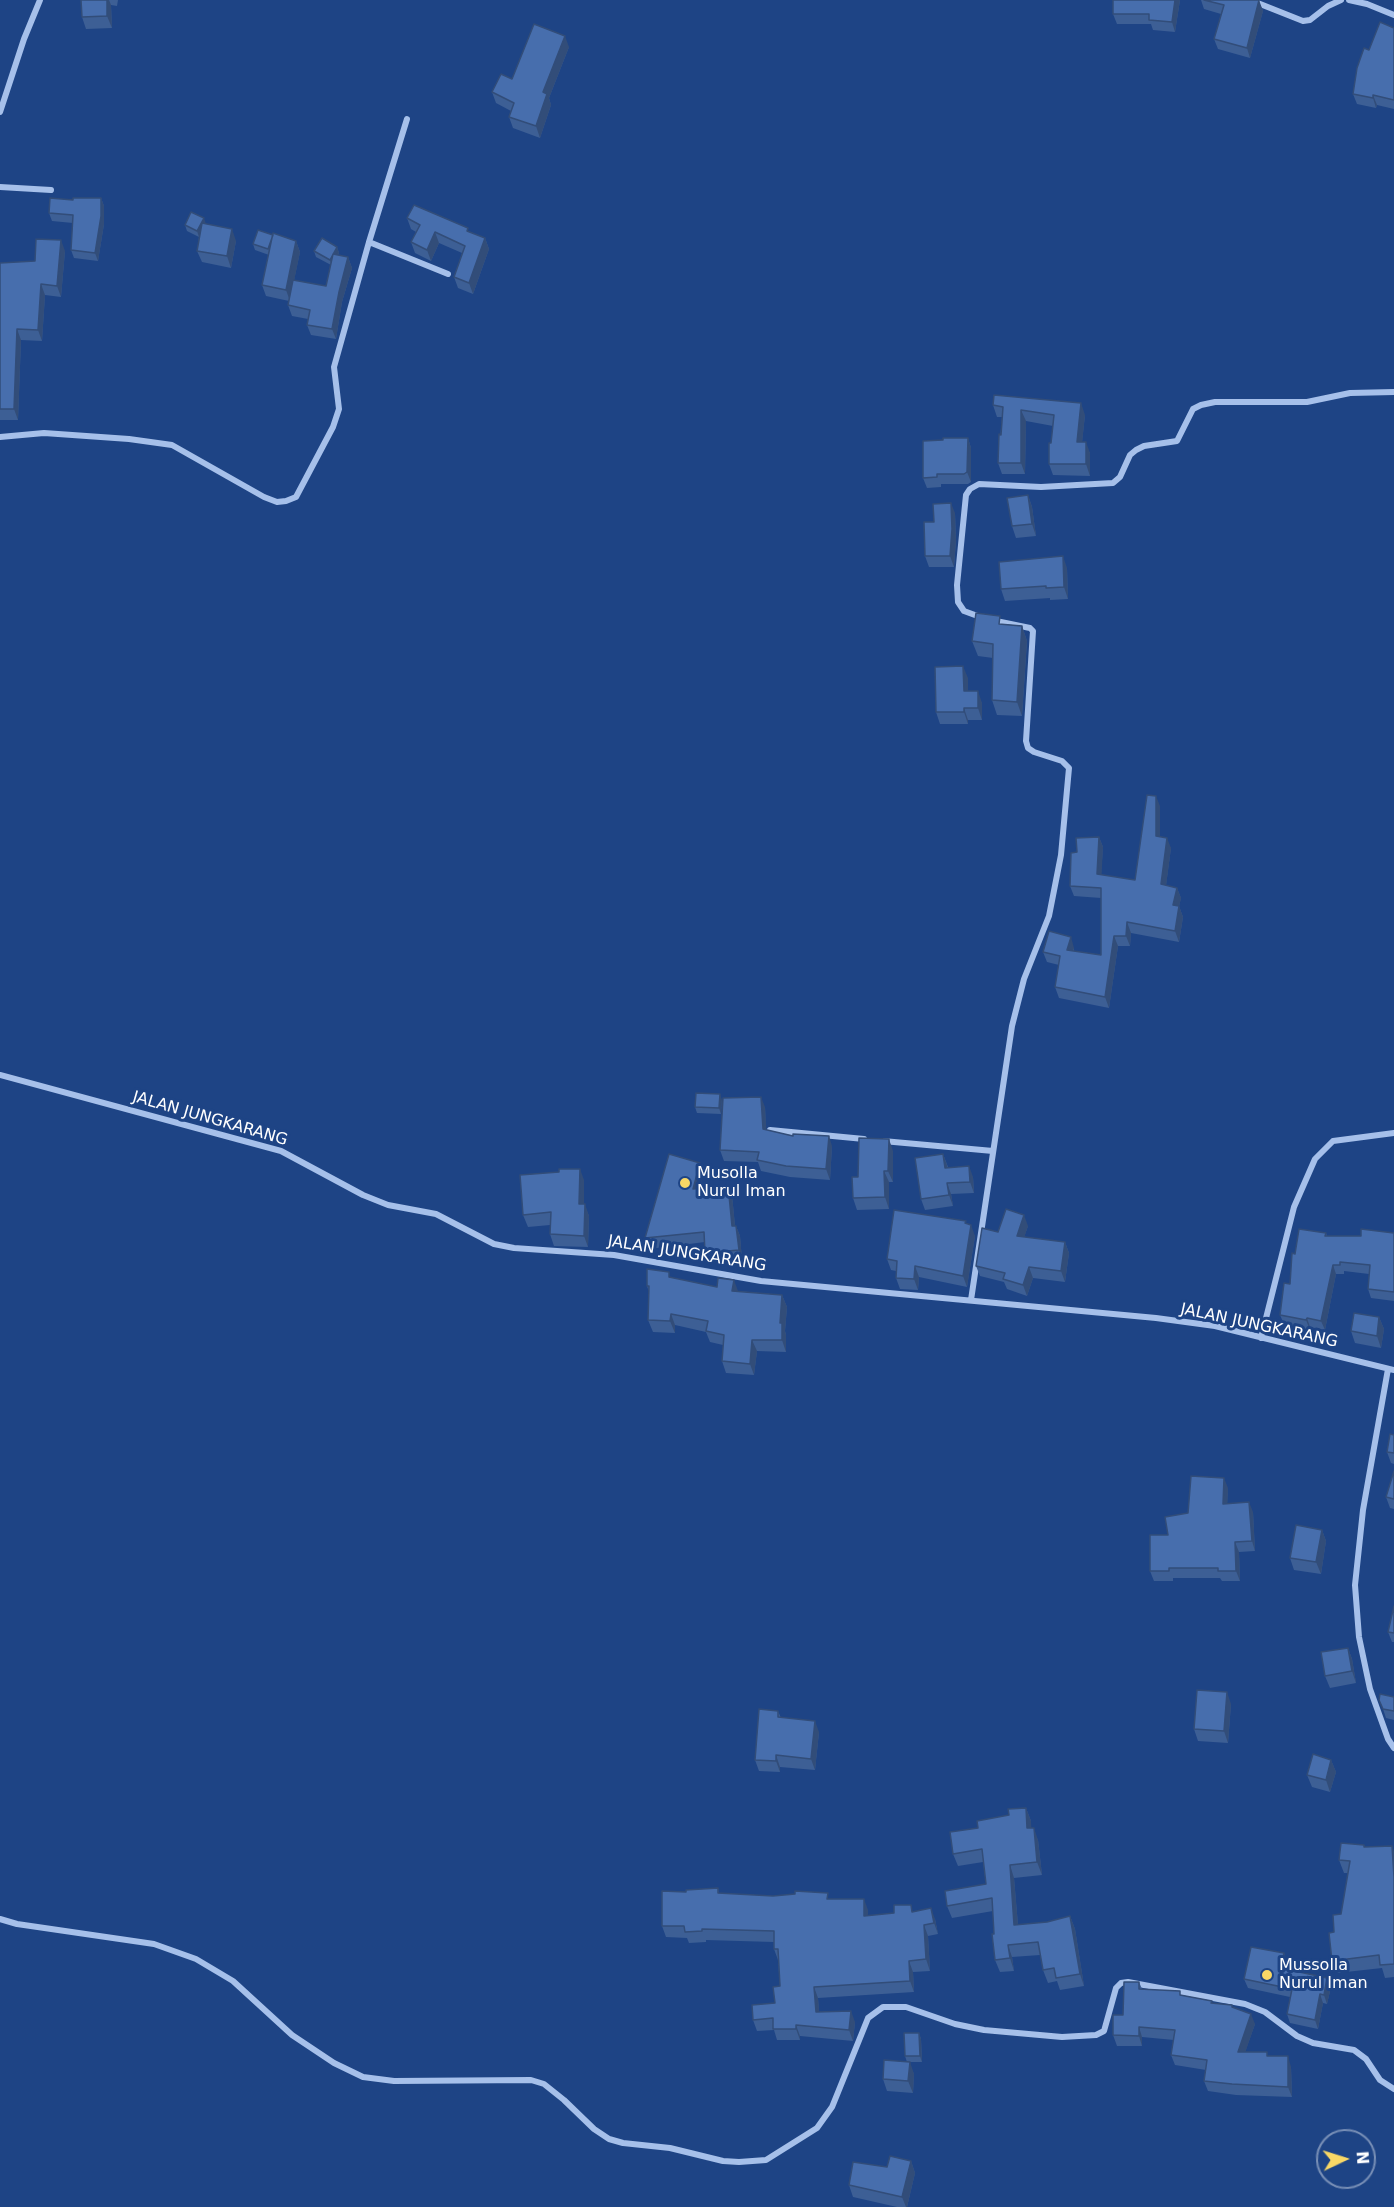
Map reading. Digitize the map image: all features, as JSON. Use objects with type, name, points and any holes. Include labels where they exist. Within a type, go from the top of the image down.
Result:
[{"type":"street","points":[[0,112],[24,39],[40,0]]},
{"type":"street","points":[[1250,0],[1303,21],[1310,20],[1328,6],[1341,0]]},
{"type":"street","points":[[1349,0],[1367,4],[1394,15]]},
{"type":"street","points":[[0,437],[44,433],[172,444],[264,497],[277,502],[296,497],[333,427],[339,409],[334,367],[369,242],[408,119]]},
{"type":"street","points":[[0,187],[51,190]]},
{"type":"street","points":[[369,242],[448,274]]},
{"type":"street","points":[[971,1300],[1012,1026],[1024,979],[1049,916],[1061,855],[1069,768],[1062,761],[1034,752],[1028,748],[1026,741],[1033,631],[1030,628],[972,615],[964,611],[958,603],[957,585],[966,495],[970,489],[979,484],[1041,487],[1113,483],[1120,477],[1130,455],[1136,450],[1144,446],[1177,441],[1193,409],[1201,405],[1215,402],[1307,402],[1350,393],[1394,392]]},
{"type":"street","name":"JALAN JUNGKARANG","points":[[0,1075],[281,1151],[363,1195],[388,1205],[436,1214],[494,1244],[514,1248],[614,1255],[761,1281],[1156,1318],[1215,1326],[1391,1370]]},
{"type":"street","points":[[770,1130],[993,1151]]},
{"type":"street","points":[[1262,1338],[1294,1207],[1315,1159],[1333,1141],[1394,1133]]},
{"type":"street","points":[[1391,1370],[1363,1510],[1356,1585],[1359,1637],[1370,1689],[1388,1739],[1394,1748]]},
{"type":"street","points":[[0,1919],[17,1924],[154,1944],[196,1959],[233,1982],[292,2035],[334,2063],[363,2077],[394,2080],[531,2080],[544,2084],[594,2129],[609,2139],[623,2143],[670,2148],[723,2161],[766,2160],[817,2128],[832,2107],[868,2018],[883,2007],[906,2007],[955,2024],[984,2030],[1062,2037],[1096,2034],[1104,2031],[1116,1988],[1128,1982],[1245,2004],[1265,2012],[1305,2040],[1354,2050],[1366,2059],[1380,2080],[1394,2089]]},
{"type":"building","points":[[81,0],[107,0],[107,16],[82,17]]},
{"type":"building","points":[[1113,0],[1175,0],[1172,22],[1149,20],[1149,14],[1113,14]]},
{"type":"building","points":[[1204,0],[1259,0],[1247,48],[1214,39],[1224,5]]},
{"type":"building","points":[[1380,22],[1394,28],[1394,100],[1373,95],[1373,98],[1353,94],[1357,68],[1364,48],[1369,50]]},
{"type":"building","points":[[534,24],[565,36],[543,92],[547,94],[536,126],[509,117],[514,103],[492,92],[501,74],[512,79]]},
{"type":"building","points":[[50,198],[73,200],[73,198],[101,198],[101,216],[95,253],[71,250],[73,215],[49,213]]},
{"type":"building","points":[[414,205],[468,228],[467,231],[485,238],[469,283],[454,277],[465,246],[435,232],[427,250],[411,242],[420,225],[407,218]]},
{"type":"building","points":[[191,212],[204,218],[197,231],[185,225]]},
{"type":"building","points":[[202,223],[232,229],[227,256],[197,251]]},
{"type":"building","points":[[258,230],[273,235],[268,249],[253,244]]},
{"type":"building","points":[[273,233],[296,241],[286,290],[262,285]]},
{"type":"building","points":[[322,238],[337,247],[330,260],[314,251]]},
{"type":"building","points":[[36,239],[61,240],[57,286],[41,284],[38,330],[17,329],[14,409],[0,409],[0,263],[35,261]]},
{"type":"building","points":[[333,254],[348,257],[332,329],[307,325],[310,310],[288,305],[293,280],[326,286]]},
{"type":"building","points":[[994,395],[1081,403],[1077,442],[1086,442],[1086,464],[1049,464],[1049,443],[1051,443],[1054,415],[1021,410],[1021,463],[998,463],[1003,407],[993,405]]},
{"type":"building","points":[[943,438],[968,438],[967,472],[937,474],[937,477],[923,478],[923,441],[943,440]]},
{"type":"building","points":[[1028,495],[1032,524],[1012,526],[1007,498]]},
{"type":"building","points":[[951,503],[950,556],[925,556],[924,522],[934,522],[933,504]]},
{"type":"building","points":[[1063,556],[1064,587],[1001,589],[999,562]]},
{"type":"building","points":[[976,613],[1000,616],[999,624],[1022,626],[1017,702],[992,700],[993,644],[972,641]]},
{"type":"building","points":[[963,666],[964,691],[978,691],[978,708],[964,708],[964,712],[936,712],[935,667]]},
{"type":"building","points":[[1147,795],[1156,796],[1156,836],[1167,838],[1161,884],[1177,888],[1173,905],[1179,906],[1175,931],[1127,922],[1126,936],[1114,936],[1105,997],[1055,987],[1060,956],[1043,952],[1049,931],[1071,937],[1067,950],[1101,955],[1101,888],[1070,886],[1071,853],[1077,852],[1076,838],[1099,837],[1097,874],[1135,880]]},
{"type":"building","points":[[696,1093],[720,1094],[719,1108],[695,1107]]},
{"type":"building","points":[[761,1097],[763,1129],[793,1136],[793,1134],[829,1136],[826,1169],[786,1166],[757,1160],[759,1152],[720,1150],[723,1098]]},
{"type":"building","points":[[859,1138],[889,1139],[888,1171],[884,1171],[885,1197],[853,1198],[852,1177],[858,1177]]},
{"type":"building","points":[[669,1154],[700,1163],[693,1189],[728,1185],[732,1226],[736,1226],[739,1250],[705,1253],[704,1232],[645,1238]]},
{"type":"building","points":[[943,1154],[945,1168],[969,1166],[970,1182],[947,1183],[949,1195],[921,1199],[915,1158]]},
{"type":"building","points":[[559,1169],[580,1169],[579,1204],[585,1204],[584,1236],[550,1234],[551,1212],[523,1215],[520,1175],[559,1172]]},
{"type":"building","points":[[1006,1209],[1024,1215],[1017,1236],[1065,1242],[1061,1271],[1029,1267],[1023,1285],[1003,1279],[1005,1273],[976,1266],[982,1228],[998,1232]]},
{"type":"building","points":[[894,1210],[966,1221],[965,1223],[971,1225],[963,1276],[915,1266],[914,1279],[896,1278],[897,1261],[887,1259]]},
{"type":"building","points":[[1299,1229],[1326,1233],[1325,1236],[1361,1236],[1361,1229],[1394,1233],[1394,1292],[1368,1289],[1370,1265],[1340,1262],[1340,1265],[1333,1265],[1321,1321],[1280,1315],[1284,1283],[1290,1284],[1292,1253],[1295,1254]]},
{"type":"building","points":[[647,1269],[669,1272],[669,1277],[717,1287],[718,1278],[734,1280],[732,1291],[782,1295],[780,1323],[782,1323],[782,1340],[752,1340],[750,1364],[722,1361],[724,1335],[706,1331],[708,1321],[671,1314],[670,1321],[648,1320]]},
{"type":"building","points":[[1354,1313],[1379,1317],[1377,1336],[1351,1331]]},
{"type":"building","points":[[1390,1434],[1394,1435],[1394,1453],[1387,1452]]},
{"type":"building","points":[[1394,1471],[1394,1499],[1386,1497]]},
{"type":"building","points":[[1191,1476],[1224,1478],[1223,1504],[1249,1502],[1252,1541],[1235,1542],[1236,1571],[1218,1571],[1218,1568],[1169,1568],[1169,1571],[1150,1571],[1150,1535],[1168,1535],[1165,1517],[1188,1513]]},
{"type":"building","points":[[1296,1525],[1322,1530],[1316,1562],[1290,1558]]},
{"type":"building","points":[[1394,1606],[1394,1633],[1388,1632]]},
{"type":"building","points":[[1348,1648],[1352,1671],[1325,1676],[1321,1652]]},
{"type":"building","points":[[1197,1690],[1227,1692],[1224,1731],[1194,1729]]},
{"type":"building","points":[[1380,1694],[1394,1697],[1394,1711],[1383,1709],[1379,1700]]},
{"type":"building","points":[[759,1709],[778,1711],[778,1717],[815,1721],[811,1759],[776,1755],[776,1761],[755,1760]]},
{"type":"building","points":[[1313,1754],[1331,1760],[1326,1780],[1307,1775]]},
{"type":"building","points":[[1026,1808],[1027,1828],[1034,1828],[1037,1862],[1010,1865],[1014,1925],[1047,1922],[1070,1916],[1080,1974],[1056,1978],[1054,1968],[1043,1970],[1038,1942],[1008,1945],[1010,1958],[995,1960],[992,1898],[947,1906],[945,1891],[986,1884],[982,1849],[953,1854],[950,1832],[978,1828],[977,1821],[1009,1815],[1008,1809]]},
{"type":"building","points":[[1341,1843],[1364,1845],[1364,1847],[1392,1846],[1394,1964],[1380,1965],[1379,1955],[1332,1961],[1329,1933],[1334,1932],[1333,1915],[1341,1914],[1350,1861],[1339,1860]]},
{"type":"building","points":[[718,1888],[718,1893],[773,1896],[795,1894],[795,1891],[828,1893],[827,1899],[864,1899],[864,1916],[894,1913],[894,1905],[911,1905],[912,1912],[931,1908],[934,1923],[924,1925],[926,1959],[909,1961],[910,1981],[814,1987],[816,2012],[851,2011],[849,2030],[796,2025],[796,2029],[773,2029],[773,2018],[753,2020],[752,2005],[775,2003],[773,1987],[780,1986],[778,1949],[774,1949],[774,1931],[702,1929],[702,1931],[685,1932],[684,1926],[662,1926],[662,1891],[686,1892],[686,1890]]},
{"type":"building","points":[[1251,1947],[1284,1953],[1281,1968],[1327,1978],[1324,1995],[1320,1994],[1315,2020],[1287,2014],[1292,1989],[1244,1979]]},
{"type":"building","points":[[1124,1982],[1139,1982],[1139,1989],[1180,1991],[1180,1995],[1212,2001],[1211,2003],[1232,2005],[1232,2007],[1251,2014],[1238,2052],[1267,2052],[1267,2056],[1288,2056],[1288,2087],[1204,2081],[1207,2060],[1171,2055],[1175,2030],[1139,2027],[1139,2036],[1113,2035],[1113,2015],[1123,2015]]},
{"type":"building","points":[[904,2033],[919,2033],[920,2056],[905,2056]]},
{"type":"building","points":[[884,2060],[910,2062],[908,2081],[883,2079]]},
{"type":"building","points":[[890,2156],[911,2161],[902,2197],[849,2185],[853,2162],[887,2167]]},
{"type":"place","name":"Musolla Nurul Iman","points":[[685,1183]]},
{"type":"place","name":"Mussolla Nurul Iman","points":[[1267,1975]]}]
